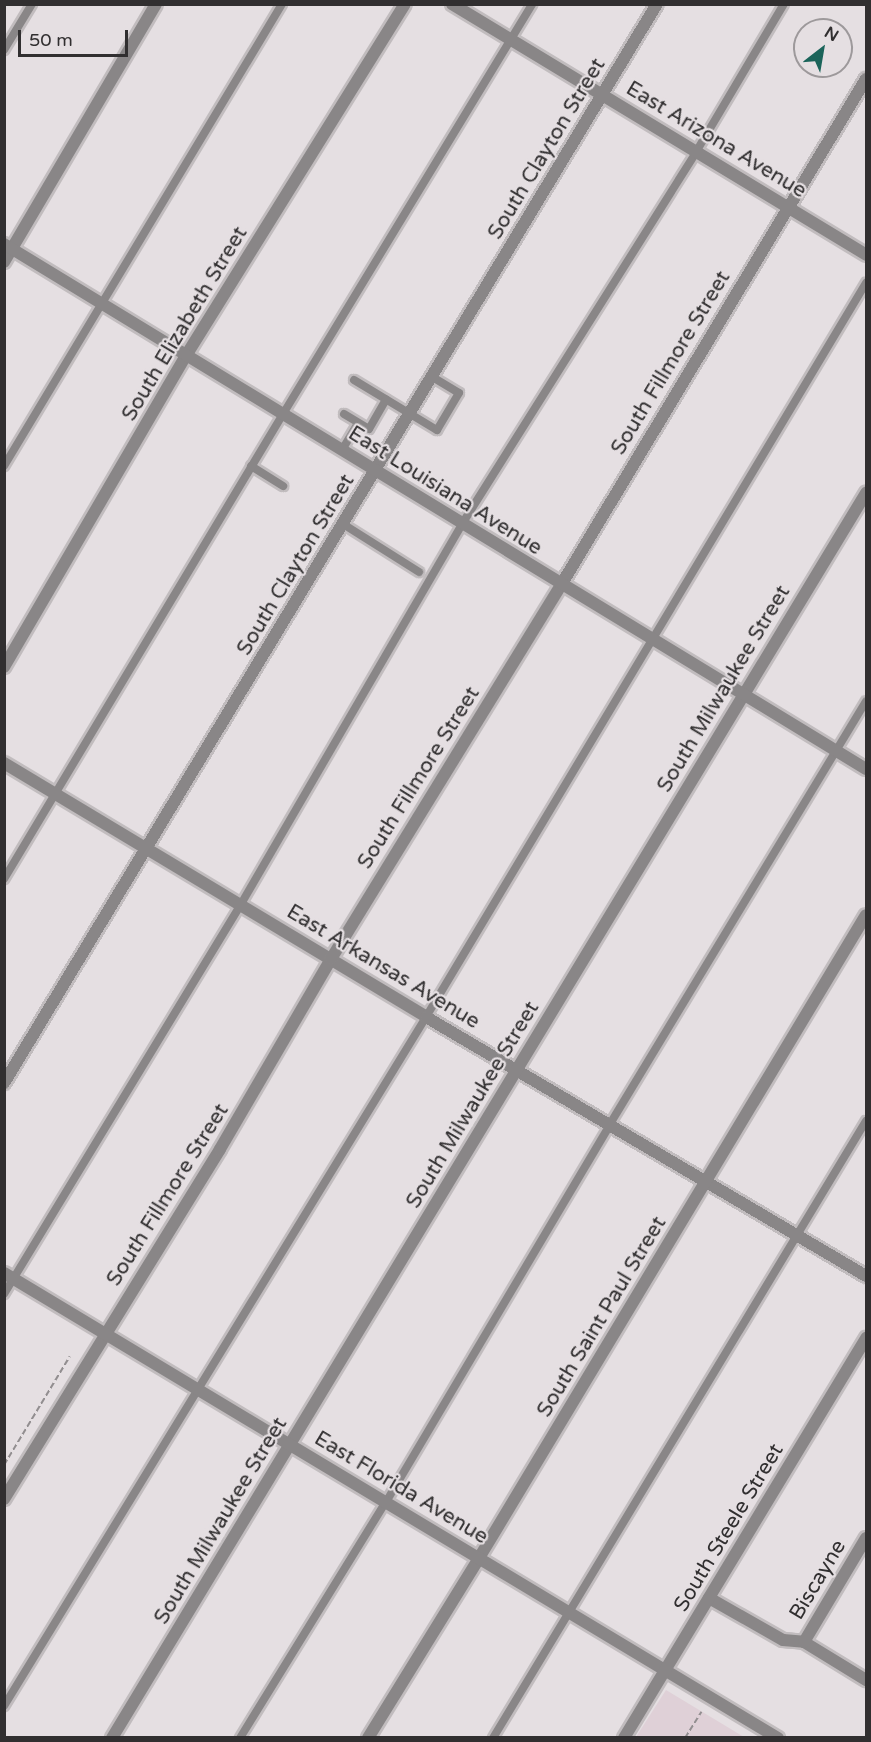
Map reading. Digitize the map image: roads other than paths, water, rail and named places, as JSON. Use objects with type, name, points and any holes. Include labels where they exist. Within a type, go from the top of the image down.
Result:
[{"type":"street","points":[[4,262],[8,247],[156,4]]},
{"type":"street","name":"South Elizabeth Street","points":[[4,667],[187,354],[405,4]]},
{"type":"street","name":"East Arizona Avenue","points":[[452,4],[867,255]]},
{"type":"street","name":"South Clayton Street","points":[[4,1083],[657,4]]},
{"type":"street","name":"South Fillmore Street","points":[[4,1499],[220,1149],[331,959],[561,585],[867,79]]},
{"type":"street","name":"East Louisiana Avenue","points":[[8,247],[867,769]]},
{"type":"street","name":"South Milwaukee Street","points":[[112,1737],[291,1445],[743,693],[867,493]]},
{"type":"street","name":"East Arkansas Avenue","points":[[4,763],[426,1017],[867,1276]]},
{"type":"street","name":"South Saint Paul Street","points":[[368,1737],[479,1558],[867,915]]},
{"type":"street","name":"East Florida Avenue","points":[[9,1276],[778,1737]]},
{"type":"street","name":"South Steele Street","points":[[624,1737],[867,1338]]},
{"type":"street","name":"Biscayne","points":[[804,1642],[867,1538]]},
{"type":"street","name":"Biscayne","points":[[709,1598],[783,1640],[804,1642],[867,1680]]},
{"type":"lane","points":[[4,50],[32,4]]},
{"type":"lane","points":[[4,466],[282,4]]},
{"type":"lane","points":[[4,879],[251,466],[532,4]]},
{"type":"lane","points":[[4,1294],[9,1276],[241,904],[462,524],[696,152],[784,4]]},
{"type":"lane","points":[[4,1706],[426,1017],[867,283]]},
{"type":"lane","points":[[354,380],[437,430],[459,393],[432,377]]},
{"type":"lane","points":[[344,414],[369,429],[386,399]]},
{"type":"lane","points":[[342,450],[358,423]]},
{"type":"lane","points":[[251,466],[283,486]]},
{"type":"lane","points":[[343,524],[419,572]]},
{"type":"lane","points":[[240,1737],[386,1502],[610,1124],[867,701]]},
{"type":"lane","points":[[493,1737],[867,1121]]}]
